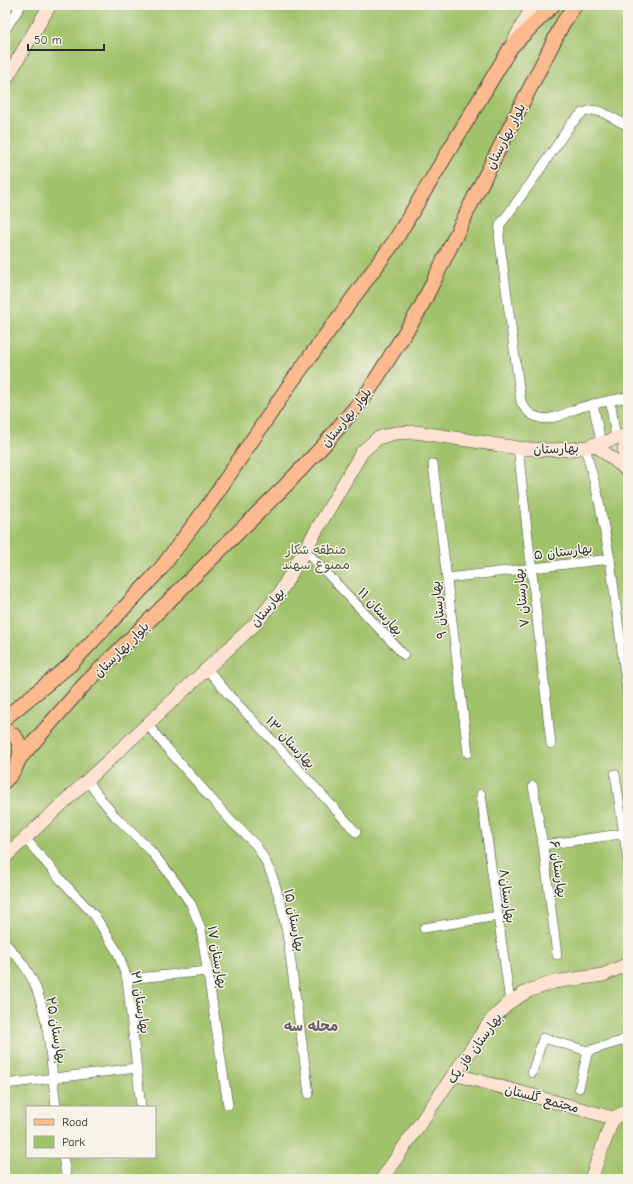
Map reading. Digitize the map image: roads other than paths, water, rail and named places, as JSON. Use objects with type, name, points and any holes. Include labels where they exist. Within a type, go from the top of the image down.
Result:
[{"type":"main road","name":"بلوار بهارستان","points":[[5,718],[70,665],[164,565],[210,503],[290,384],[394,242],[511,47],[553,5]]},
{"type":"main road","name":"بلوار بهارستان","points":[[5,781],[10,776],[20,758],[83,686],[285,486],[323,446],[366,395],[420,309],[475,195],[560,30],[575,5]]},
{"type":"main road","points":[[5,730],[14,735],[18,741],[21,749],[20,758]]},
{"type":"street","points":[[5,30],[21,5]]},
{"type":"street","points":[[511,47],[533,5]]},
{"type":"street","points":[[5,81],[48,6]]},
{"type":"street","points":[[628,126],[602,112],[592,110],[582,113],[571,124],[500,225],[499,231],[521,402],[524,409],[534,416],[551,418],[581,407],[628,397]]},
{"type":"street","points":[[610,400],[626,442],[624,456],[628,464]]},
{"type":"street","points":[[593,404],[593,444],[598,496],[610,559],[626,665],[628,698]]},
{"type":"street","name":"بهارستان","points":[[5,857],[255,624],[278,596],[362,452],[378,438],[395,433],[416,432],[518,448],[554,450],[593,444],[624,437]]},
{"type":"street","points":[[593,444],[628,471]]},
{"type":"street","name":"بهارستان ۷","points":[[518,448],[551,744]]},
{"type":"street","name":"بهارستان ۹","points":[[433,464],[468,753]]},
{"type":"street","name":"بهارستان ۱۱","points":[[305,550],[404,655]]},
{"type":"street","name":"بهارستان ۵","points":[[447,578],[610,559]]},
{"type":"street","name":"بهارستان ۱۳","points":[[207,669],[229,695],[356,832]]},
{"type":"street","name":"بهارستان ۱۵","points":[[147,724],[231,821],[256,845],[273,878],[281,904],[287,934],[309,1094]]},
{"type":"street","points":[[616,774],[626,833],[628,862]]},
{"type":"street","name":"بهارستان ۱۷","points":[[88,780],[115,816],[150,850],[191,904],[201,929],[228,1105]]},
{"type":"street","name":"بهارستان ۶","points":[[533,786],[543,845],[557,955]]},
{"type":"street","name":"بهارستان۸","points":[[481,794],[510,1002]]},
{"type":"street","points":[[543,845],[626,833]]},
{"type":"street","name":"بهارستان ۲۱","points":[[25,838],[95,916],[118,953],[127,979],[141,1106]]},
{"type":"street","points":[[424,928],[498,916]]},
{"type":"street","name":"بهارستان ۲۵","points":[[5,943],[25,967],[36,987],[44,1009],[56,1106]]},
{"type":"street","name":"بهارستان فاز یک","points":[[382,1179],[491,1020],[510,1002],[528,991],[554,982],[603,975],[628,964]]},
{"type":"street","points":[[127,979],[208,971]]},
{"type":"street","points":[[532,1073],[543,1038],[588,1051],[621,1041],[628,1037]]},
{"type":"street","points":[[579,1088],[588,1051]]},
{"type":"street","points":[[5,1084],[136,1068]]},
{"type":"street","name":"مجتمع گلستان","points":[[454,1074],[613,1118]]},
{"type":"street","points":[[591,1179],[613,1118],[628,1111]]},
{"type":"street","points":[[63,1158],[66,1174]]},
{"type":"district","name":"محله سه","points":[[311,1026]]},
{"type":"park label","name":"منطقه شکار ممنوع سهند","points":[[316,556]]}]
